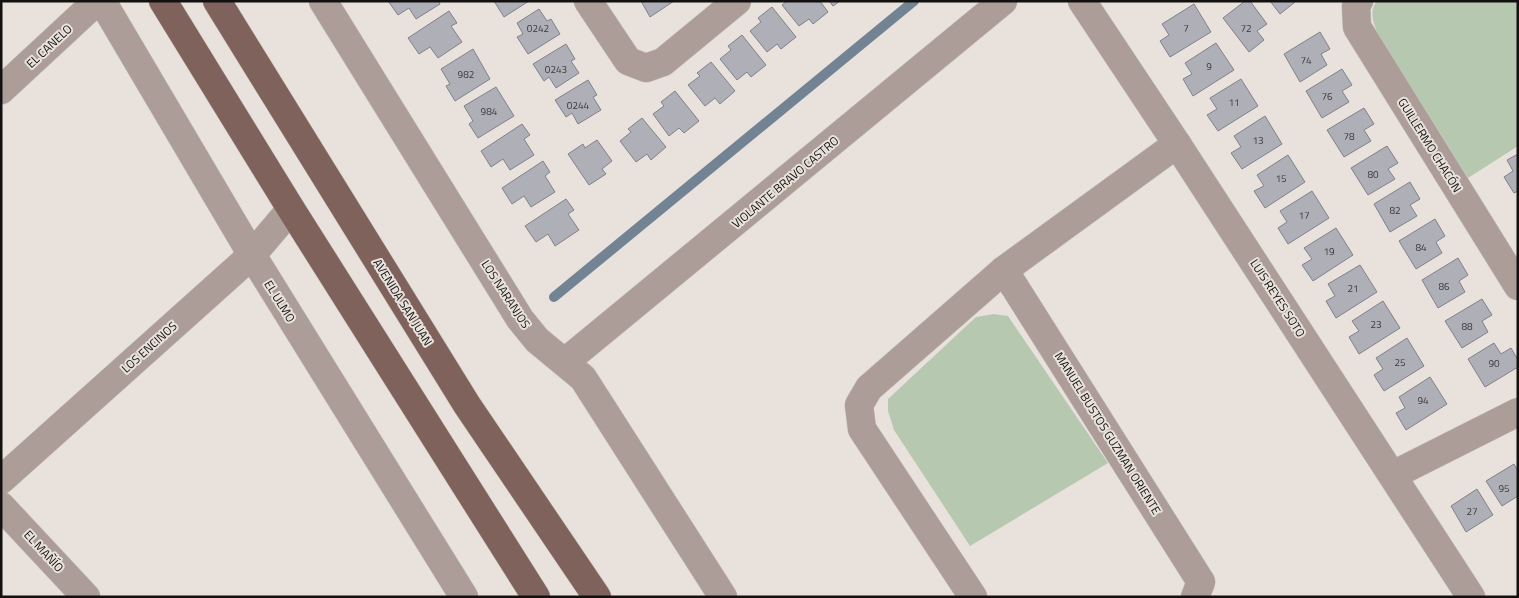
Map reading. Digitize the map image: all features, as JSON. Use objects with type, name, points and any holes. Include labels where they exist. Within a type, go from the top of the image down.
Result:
[{"type":"main road","points":[[163,1],[291,209],[536,597]]},
{"type":"main road","name":"AVENIDA SAN JUAN","points":[[216,1],[468,405],[597,597]]},
{"type":"street","name":"EL CANELO","points":[[1,90],[97,1]]},
{"type":"street","name":"EL ULMO","points":[[102,1],[252,255],[464,597]]},
{"type":"street","name":"LOS NARANJOS","points":[[323,1],[520,319],[537,340],[583,378],[723,597]]},
{"type":"street","points":[[588,1],[628,61],[646,68],[663,62],[736,1]]},
{"type":"street","name":"VIOLANTE BRAVO CASTRO","points":[[565,362],[1004,1]]},
{"type":"street","name":"LUIS REYES SOTO","points":[[1082,1],[1471,597]]},
{"type":"street","name":"GUILLERMO CHACÓN","points":[[1359,1],[1356,6],[1357,27],[1518,286]]},
{"type":"street","points":[[972,597],[862,429],[859,405],[869,388],[1004,270],[1177,144]]},
{"type":"street","name":"LOS ENCINOS","points":[[1,480],[252,255],[291,209]]},
{"type":"street","name":"MANUEL BUSTOS GUZMAN ORIENTE","points":[[1004,270],[1201,582],[1195,597]]},
{"type":"street","points":[[1393,475],[1518,412]]},
{"type":"street","name":"EL MAÑÍO","points":[[1,506],[86,597]]},
{"type":"green space","points":[[1377,1],[1518,1],[1518,146],[1468,178],[1377,32],[1372,12]]},
{"type":"green space","points":[[994,314],[1008,316],[1108,463],[970,546],[894,430],[888,411],[888,399],[976,317]]},
{"type":"building","points":[[388,1],[439,1],[440,4],[416,19],[409,8],[398,15]]},
{"type":"building","points":[[494,1],[529,1],[504,17]]},
{"type":"building","points":[[641,1],[674,1],[650,17]]},
{"type":"building","points":[[787,1],[820,1],[828,12],[813,24],[809,19],[799,26],[782,5]]},
{"type":"building","points":[[829,1],[840,1],[833,6]]},
{"type":"building","points":[[1245,1],[1250,1],[1267,24],[1257,31],[1264,40],[1249,52],[1223,18]]},
{"type":"building","points":[[1270,1],[1295,1],[1295,2],[1280,14]]},
{"type":"building","points":[[1194,4],[1211,32],[1170,57],[1160,41],[1169,35],[1162,24]]},
{"type":"building","points":[[772,7],[796,37],[781,49],[777,44],[767,52],[750,31],[761,22],[758,18]]},
{"type":"building","points":[[539,9],[547,21],[551,19],[560,34],[528,54],[517,37],[523,34],[517,23]]},
{"type":"building","points":[[449,11],[457,23],[451,26],[462,42],[438,58],[430,47],[419,54],[408,38]]},
{"type":"building","points":[[1320,32],[1330,49],[1321,54],[1327,65],[1300,82],[1284,54]]},
{"type":"building","points":[[742,35],[766,65],[751,77],[747,72],[737,80],[720,59],[731,50],[728,46]]},
{"type":"building","points":[[1216,43],[1234,70],[1193,96],[1183,79],[1192,74],[1185,63]]},
{"type":"building","points":[[566,44],[575,59],[571,61],[579,73],[556,88],[549,77],[544,81],[533,64]]},
{"type":"building","points":[[473,49],[490,79],[455,101],[446,86],[450,84],[441,69]]},
{"type":"building","points":[[711,62],[735,91],[720,104],[715,98],[705,106],[688,85],[700,76],[697,73]]},
{"type":"building","points":[[1342,69],[1352,85],[1342,91],[1349,102],[1322,118],[1306,91]]},
{"type":"building","points":[[1241,79],[1258,106],[1218,131],[1207,115],[1217,109],[1210,98]]},
{"type":"building","points":[[588,80],[597,95],[593,97],[601,110],[578,124],[572,113],[566,117],[555,100]]},
{"type":"building","points":[[496,87],[514,116],[478,138],[469,124],[473,121],[464,106]]},
{"type":"building","points":[[675,91],[699,121],[684,133],[679,128],[669,136],[653,114],[664,106],[661,102]]},
{"type":"building","points":[[1364,108],[1374,124],[1364,130],[1371,141],[1344,157],[1327,130]]},
{"type":"building","points":[[1265,116],[1282,144],[1242,169],[1231,153],[1241,147],[1234,136]]},
{"type":"building","points":[[642,118],[666,147],[651,160],[647,154],[636,162],[620,141],[631,132],[628,129]]},
{"type":"building","points":[[522,124],[530,135],[524,139],[534,155],[510,170],[503,159],[491,167],[481,151]]},
{"type":"building","points":[[597,140],[612,161],[602,169],[606,174],[589,185],[568,154],[583,144],[585,148]]},
{"type":"building","points":[[1387,146],[1398,163],[1388,169],[1395,179],[1368,195],[1351,168]]},
{"type":"building","points":[[1518,154],[1518,191],[1514,193],[1504,177],[1513,171],[1507,160]]},
{"type":"building","points":[[1288,155],[1305,182],[1265,208],[1254,191],[1264,186],[1257,175]]},
{"type":"building","points":[[543,161],[550,172],[545,176],[555,192],[531,207],[524,196],[512,204],[502,188]]},
{"type":"building","points":[[1410,182],[1420,199],[1410,205],[1417,216],[1390,232],[1374,204]]},
{"type":"building","points":[[1312,191],[1329,218],[1288,244],[1278,228],[1287,222],[1280,211]]},
{"type":"building","points":[[566,199],[574,210],[568,214],[579,230],[555,246],[548,234],[536,242],[525,226]]},
{"type":"building","points":[[1435,219],[1445,236],[1436,242],[1442,253],[1416,269],[1399,241]]},
{"type":"building","points":[[1336,228],[1353,255],[1313,281],[1302,265],[1312,259],[1304,248]]},
{"type":"building","points":[[1458,258],[1468,275],[1459,281],[1465,292],[1438,308],[1422,280]]},
{"type":"building","points":[[1360,265],[1377,292],[1336,318],[1326,301],[1335,296],[1328,284]]},
{"type":"building","points":[[1482,299],[1492,315],[1482,321],[1488,332],[1462,348],[1445,321]]},
{"type":"building","points":[[1383,301],[1400,328],[1359,354],[1349,337],[1359,331],[1352,321]]},
{"type":"building","points":[[1407,338],[1424,366],[1384,391],[1374,375],[1383,369],[1376,358]]},
{"type":"building","points":[[1494,343],[1501,354],[1511,348],[1518,360],[1518,367],[1485,387],[1468,359]]},
{"type":"building","points":[[1430,377],[1447,404],[1406,430],[1396,413],[1405,408],[1399,397]]},
{"type":"building","points":[[1514,464],[1518,471],[1518,496],[1502,506],[1486,481]]},
{"type":"building","points":[[1477,489],[1493,515],[1466,532],[1451,506]]},
{"type":"waterway","points":[[554,297],[914,1]]}]
